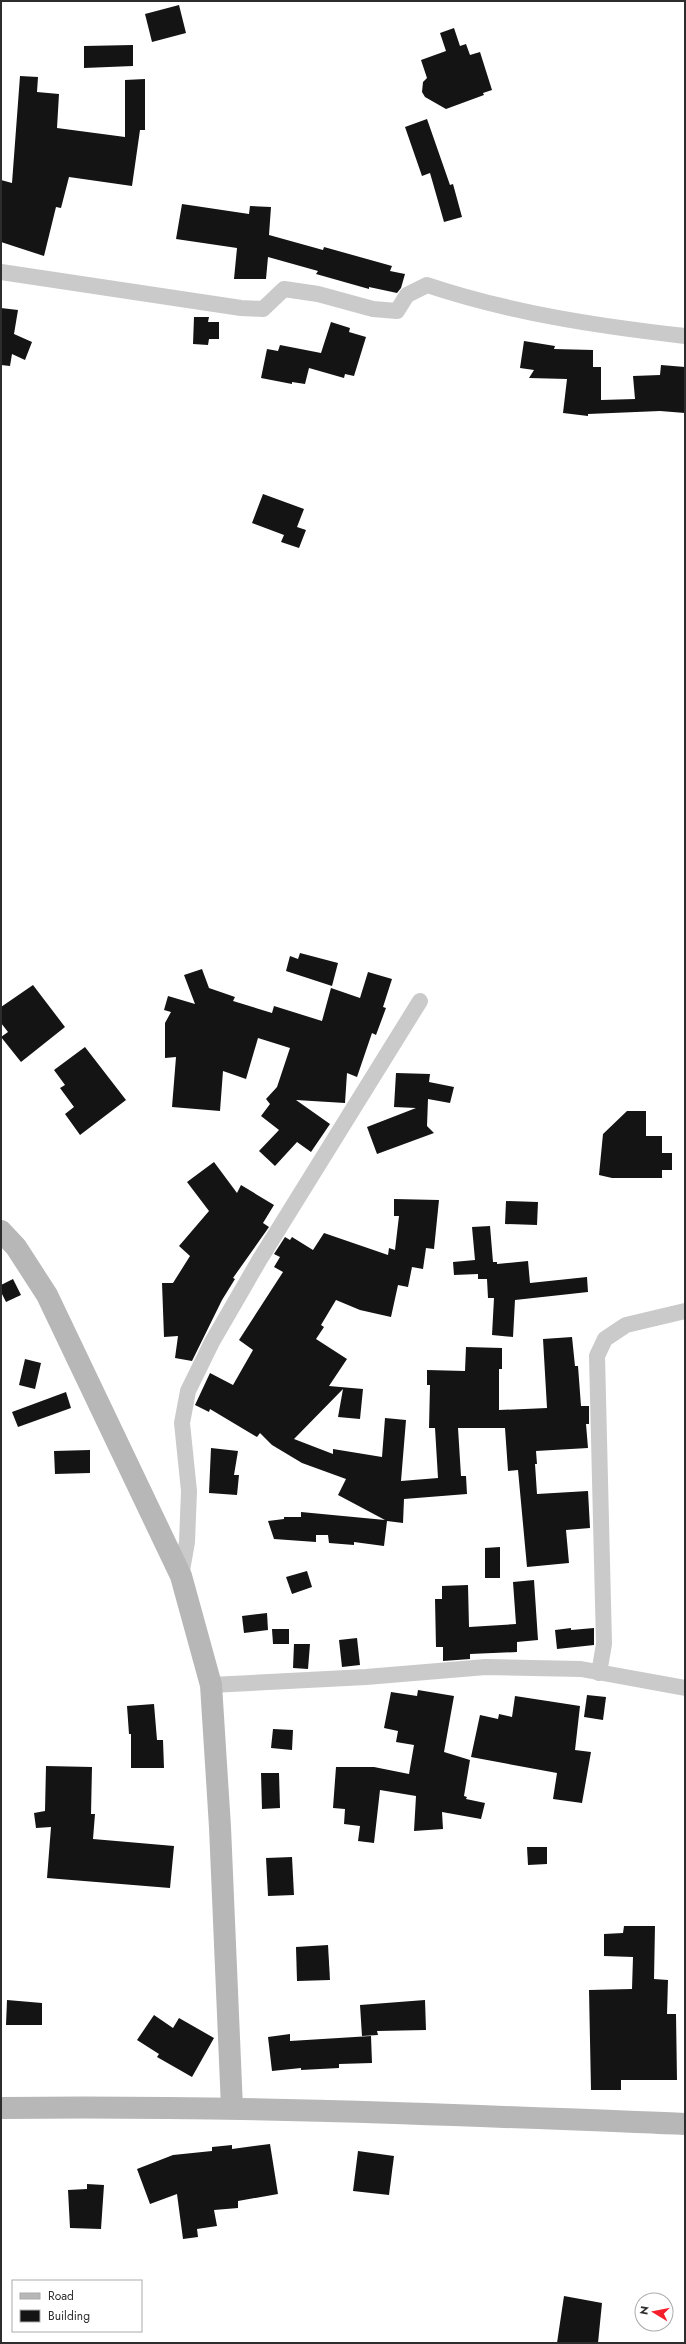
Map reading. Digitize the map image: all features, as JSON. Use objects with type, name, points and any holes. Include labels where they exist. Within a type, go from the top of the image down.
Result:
[{"type":"street","points":[[1,272],[241,308],[263,309],[284,289],[318,294],[373,309],[397,311],[407,295],[427,285],[476,301],[598,326],[685,336]]},
{"type":"street","points":[[181,1576],[187,1542],[189,1490],[182,1423],[188,1391],[212,1342],[260,1259],[420,1001]]},
{"type":"street","points":[[1,1231],[16,1247],[47,1295],[181,1576],[211,1685],[220,1834],[232,2108]]},
{"type":"street","points":[[599,1673],[604,1644],[597,1356],[605,1339],[626,1325],[664,1318],[685,1311]]},
{"type":"street","points":[[211,1685],[366,1677],[486,1667],[581,1669],[685,1688]]},
{"type":"street","points":[[1,2108],[126,2106],[232,2108],[685,2124]]},
{"type":"building","points":[[179,5],[186,33],[152,42],[145,14]]},
{"type":"building","points":[[454,28],[460,46],[466,44],[470,55],[480,52],[492,90],[483,93],[484,95],[446,109],[425,97],[422,92],[423,82],[427,78],[421,60],[446,51],[440,33]]},
{"type":"building","points":[[133,45],[133,66],[84,68],[84,46]]},
{"type":"building","points":[[20,76],[38,77],[37,92],[59,94],[57,128],[125,137],[125,80],[145,79],[145,130],[140,130],[132,186],[69,177],[61,208],[56,207],[44,256],[1,242],[1,180],[12,183]]},
{"type":"building","points":[[427,119],[450,185],[453,184],[462,217],[444,222],[430,173],[422,176],[405,127]]},
{"type":"building","points":[[182,204],[249,214],[250,206],[271,207],[269,235],[323,250],[324,247],[392,266],[390,271],[405,274],[401,288],[397,293],[369,287],[369,289],[316,274],[318,271],[268,257],[266,279],[234,279],[237,248],[176,239]]},
{"type":"building","points":[[1,308],[18,310],[14,334],[32,342],[25,360],[12,354],[10,366],[1,365]]},
{"type":"building","points":[[194,317],[209,317],[208,322],[219,322],[219,339],[209,339],[208,345],[193,344]]},
{"type":"building","points":[[331,322],[350,328],[349,332],[366,337],[354,376],[345,374],[344,378],[309,368],[305,384],[292,382],[292,384],[261,378],[267,349],[278,351],[280,345],[321,353]]},
{"type":"building","points":[[524,341],[555,346],[554,349],[593,350],[593,367],[601,367],[601,400],[635,399],[633,376],[660,375],[661,365],[685,367],[685,413],[660,411],[588,414],[588,416],[563,413],[567,379],[529,378],[534,370],[520,368]]},
{"type":"building","points":[[263,494],[304,509],[297,527],[306,530],[299,548],[281,542],[284,535],[252,523]]},
{"type":"building","points":[[300,953],[338,963],[332,986],[286,971],[290,956],[298,959]]},
{"type":"building","points":[[202,969],[209,988],[235,997],[233,1001],[272,1013],[274,1006],[322,1021],[331,988],[360,998],[368,972],[392,979],[383,1007],[386,1008],[376,1035],[372,1033],[357,1077],[347,1073],[345,1103],[296,1100],[330,1124],[311,1152],[297,1142],[275,1166],[259,1151],[279,1130],[261,1116],[270,1104],[266,1099],[277,1087],[290,1048],[258,1038],[246,1079],[223,1071],[220,1111],[172,1107],[176,1057],[165,1058],[165,1023],[171,1012],[164,1010],[168,996],[195,1004],[184,975]]},
{"type":"building","points":[[33,985],[65,1027],[21,1062],[1,1037],[8,1032],[1,1023],[1,1007]]},
{"type":"building","points":[[85,1047],[126,1100],[80,1135],[65,1114],[74,1107],[60,1088],[65,1085],[54,1070]]},
{"type":"building","points":[[396,1073],[430,1074],[429,1082],[454,1087],[450,1103],[428,1099],[427,1126],[434,1133],[377,1154],[367,1127],[416,1108],[394,1107]]},
{"type":"building","points":[[627,1111],[646,1111],[646,1136],[662,1136],[662,1153],[672,1153],[672,1170],[662,1170],[662,1178],[612,1178],[599,1175],[603,1134]]},
{"type":"building","points":[[214,1162],[237,1193],[241,1185],[274,1205],[263,1223],[269,1227],[233,1278],[235,1279],[222,1300],[192,1361],[175,1358],[178,1336],[164,1337],[162,1283],[173,1283],[190,1256],[179,1246],[209,1211],[187,1182]]},
{"type":"building","points":[[394,1199],[439,1200],[434,1249],[426,1248],[423,1269],[412,1267],[408,1287],[398,1285],[391,1317],[360,1310],[336,1300],[321,1325],[324,1327],[316,1339],[347,1359],[329,1386],[363,1389],[360,1419],[338,1417],[343,1389],[294,1439],[333,1454],[333,1449],[382,1457],[385,1418],[406,1420],[401,1481],[438,1478],[435,1428],[429,1428],[430,1385],[427,1385],[427,1370],[465,1371],[466,1347],[502,1348],[502,1369],[499,1369],[499,1410],[547,1408],[543,1339],[572,1337],[575,1366],[578,1366],[581,1406],[589,1406],[589,1424],[586,1424],[588,1448],[536,1451],[537,1464],[535,1464],[537,1494],[588,1491],[590,1528],[566,1530],[569,1563],[527,1567],[518,1470],[508,1471],[505,1428],[458,1428],[461,1476],[466,1476],[467,1494],[404,1499],[403,1523],[387,1521],[384,1546],[354,1542],[354,1545],[329,1543],[328,1535],[316,1535],[316,1542],[274,1539],[268,1521],[284,1519],[284,1517],[301,1517],[301,1512],[385,1520],[338,1495],[346,1479],[302,1463],[272,1445],[260,1433],[257,1437],[210,1409],[209,1412],[195,1405],[210,1373],[233,1385],[253,1350],[239,1340],[283,1272],[274,1267],[280,1257],[274,1254],[285,1237],[290,1240],[292,1237],[313,1250],[324,1233],[388,1255],[389,1248],[395,1250],[399,1216],[394,1216]]},
{"type":"building","points":[[506,1201],[538,1202],[537,1225],[505,1224]]},
{"type":"building","points":[[490,1226],[493,1262],[497,1262],[497,1264],[528,1261],[530,1283],[587,1277],[588,1292],[515,1300],[513,1337],[492,1335],[494,1298],[488,1298],[487,1279],[478,1279],[478,1274],[454,1275],[453,1262],[475,1260],[472,1227]]},
{"type":"building","points":[[13,1279],[21,1295],[6,1302],[1,1292],[1,1285]]},
{"type":"building","points":[[25,1359],[41,1363],[35,1389],[19,1385]]},
{"type":"building","points":[[66,1392],[71,1408],[18,1427],[12,1412]]},
{"type":"building","points":[[211,1448],[238,1451],[234,1475],[239,1475],[237,1495],[209,1493]]},
{"type":"building","points":[[90,1450],[90,1473],[55,1474],[54,1451]]},
{"type":"building","points":[[500,1547],[500,1578],[485,1578],[485,1548]]},
{"type":"building","points":[[307,1571],[312,1587],[292,1594],[286,1577]]},
{"type":"building","points":[[534,1580],[538,1640],[517,1642],[517,1652],[470,1654],[470,1659],[443,1661],[443,1647],[436,1647],[435,1599],[442,1599],[442,1586],[468,1585],[469,1627],[516,1624],[513,1582]]},
{"type":"building","points":[[267,1613],[268,1630],[244,1633],[242,1616]]},
{"type":"building","points":[[571,1628],[571,1630],[594,1628],[594,1645],[557,1649],[555,1630]]},
{"type":"building","points":[[272,1629],[289,1629],[289,1644],[273,1644]]},
{"type":"building","points":[[357,1638],[360,1665],[342,1667],[339,1640]]},
{"type":"building","points":[[294,1644],[310,1644],[308,1669],[293,1668]]},
{"type":"building","points":[[418,1690],[454,1696],[444,1752],[470,1760],[464,1796],[467,1797],[466,1799],[485,1803],[481,1819],[442,1812],[443,1829],[414,1831],[416,1796],[380,1790],[374,1843],[358,1841],[360,1826],[344,1824],[345,1809],[333,1808],[336,1767],[374,1767],[409,1774],[414,1745],[396,1742],[398,1731],[384,1728],[391,1692],[417,1696]]},
{"type":"building","points":[[587,1695],[606,1697],[603,1720],[584,1717]]},
{"type":"building","points":[[515,1696],[580,1706],[575,1750],[591,1752],[582,1803],[553,1799],[557,1773],[471,1757],[480,1715],[498,1719],[499,1714],[512,1717]]},
{"type":"building","points":[[154,1704],[157,1740],[163,1740],[164,1768],[131,1768],[131,1734],[129,1734],[127,1706]]},
{"type":"building","points":[[273,1729],[293,1730],[292,1750],[271,1748]]},
{"type":"building","points":[[46,1766],[92,1767],[91,1814],[95,1814],[93,1839],[174,1846],[170,1888],[47,1878],[51,1827],[36,1828],[34,1813],[45,1811]]},
{"type":"building","points":[[261,1773],[279,1773],[280,1808],[262,1809]]},
{"type":"building","points":[[527,1847],[547,1847],[547,1864],[528,1865]]},
{"type":"building","points":[[292,1857],[294,1895],[268,1896],[266,1858]]},
{"type":"building","points":[[624,1926],[655,1926],[654,1979],[668,1980],[667,2014],[676,2014],[677,2080],[621,2080],[621,2090],[591,2090],[589,1990],[632,1989],[633,1957],[604,1956],[604,1934],[623,1933]]},
{"type":"building","points":[[328,1945],[330,1980],[297,1981],[296,1947]]},
{"type":"building","points":[[7,2000],[42,2003],[42,2025],[6,2025]]},
{"type":"building","points":[[425,2000],[426,2030],[377,2031],[378,2035],[362,2036],[360,2005]]},
{"type":"building","points":[[154,2015],[173,2028],[179,2018],[214,2038],[192,2077],[157,2057],[159,2054],[137,2040]]},
{"type":"building","points":[[290,2034],[290,2041],[371,2036],[372,2063],[339,2064],[339,2068],[301,2070],[301,2068],[272,2071],[268,2037]]},
{"type":"building","points":[[270,2144],[278,2194],[238,2201],[238,2208],[214,2210],[217,2226],[197,2229],[198,2237],[183,2239],[177,2194],[150,2204],[137,2169],[173,2155],[212,2151],[212,2147],[232,2145],[232,2149]]},
{"type":"building","points":[[358,2151],[394,2156],[389,2195],[353,2191]]},
{"type":"building","points":[[87,2184],[104,2185],[101,2229],[70,2228],[68,2190],[87,2189]]},
{"type":"building","points":[[564,2296],[602,2303],[598,2343],[557,2343]]}]
